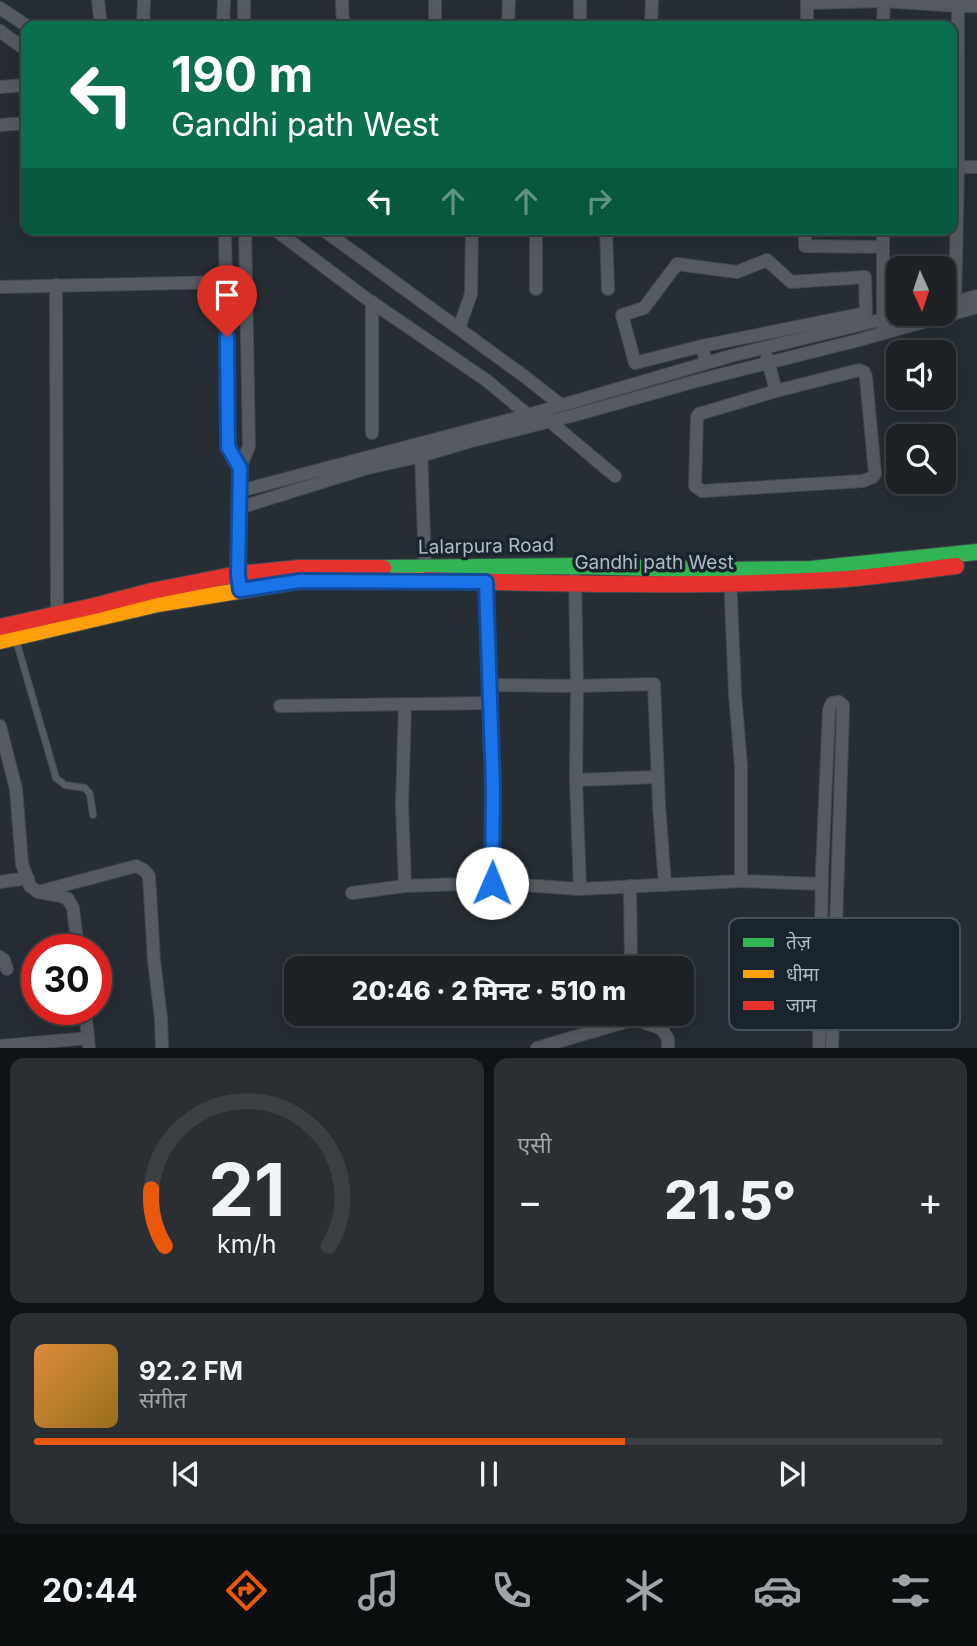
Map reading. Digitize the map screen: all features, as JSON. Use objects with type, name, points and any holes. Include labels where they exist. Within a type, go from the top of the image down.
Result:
[{"type":"street","points":[[98,0],[100,21]]},
{"type":"street","points":[[143,21],[144,0]]},
{"type":"street","points":[[223,21],[224,0]]},
{"type":"street","points":[[244,0],[244,21]]},
{"type":"street","points":[[342,0],[343,21]]},
{"type":"street","points":[[435,0],[435,21]]},
{"type":"street","points":[[509,0],[509,21]]},
{"type":"street","points":[[580,0],[580,21]]},
{"type":"street","points":[[651,21],[652,0]]},
{"type":"street","points":[[883,21],[884,1]]},
{"type":"street","points":[[807,21],[807,2],[884,1],[977,6]]},
{"type":"street","points":[[957,182],[958,3]]},
{"type":"street","points":[[0,8],[21,22]]},
{"type":"street","points":[[0,31],[21,46]]},
{"type":"street","points":[[0,87],[21,85]]},
{"type":"street","points":[[0,125],[21,123]]},
{"type":"street","points":[[958,167],[977,167]]},
{"type":"street","points":[[225,235],[228,447],[240,468]]},
{"type":"street","points":[[239,582],[240,468],[249,446],[244,235]]},
{"type":"street","points":[[282,235],[372,302],[533,414],[550,421],[615,477]]},
{"type":"street","points":[[330,235],[561,405]]},
{"type":"street","points":[[459,328],[471,294],[472,235]]},
{"type":"street","points":[[536,235],[536,289]]},
{"type":"street","points":[[606,235],[608,289]]},
{"type":"street","points":[[805,235],[805,246],[883,247]]},
{"type":"street","points":[[883,235],[883,327]]},
{"type":"street","points":[[952,256],[954,235]]},
{"type":"street","points":[[767,260],[791,282],[865,276],[866,313],[702,346],[635,363],[622,315],[644,309],[677,264],[737,272],[767,260]]},
{"type":"street","points":[[0,287],[227,282]]},
{"type":"street","points":[[56,285],[57,614]]},
{"type":"street","points":[[956,301],[977,296]]},
{"type":"street","points":[[372,302],[372,433]]},
{"type":"street","points":[[239,508],[561,405],[711,362],[765,348],[977,307]]},
{"type":"street","points":[[240,491],[550,421],[769,363],[886,325]]},
{"type":"street","points":[[702,346],[720,375]]},
{"type":"street","points":[[765,348],[776,391]]},
{"type":"street","points":[[859,370],[864,372],[875,474],[873,477],[863,481],[698,490],[695,486],[695,466],[699,414],[776,391],[859,370]]},
{"type":"street","points":[[636,384],[640,397]]},
{"type":"street","points":[[421,449],[425,568]]},
{"type":"street","name":"Lalarpura Road","points":[[0,627],[152,591],[239,582],[299,568],[425,568],[486,575],[575,566],[730,576],[977,552]]},
{"type":"street","name":"Gandhi path West","points":[[8,640],[239,582],[486,575],[575,584],[730,576],[832,580],[977,564]]},
{"type":"street","points":[[575,566],[576,780],[580,889]]},
{"type":"street","points":[[486,575],[493,788],[492,883]]},
{"type":"street","points":[[730,576],[741,766],[741,881]]},
{"type":"street","points":[[489,685],[654,684],[665,885]]},
{"type":"street","points":[[821,918],[829,710],[832,703],[839,702],[843,705],[843,711],[837,918]]},
{"type":"street","points":[[280,706],[490,703]]},
{"type":"street","points":[[405,705],[402,805],[405,886]]},
{"type":"street","points":[[0,726],[16,789],[22,863],[27,878],[30,886],[38,892],[68,899],[73,908],[76,934]]},
{"type":"street","points":[[576,780],[658,777]]},
{"type":"street","points":[[38,892],[136,866],[149,876],[162,1048]]},
{"type":"street","points":[[822,883],[838,873]]},
{"type":"street","points":[[0,882],[27,878]]},
{"type":"street","points":[[352,893],[405,886],[492,883],[580,889],[741,881],[822,883],[838,894]]},
{"type":"street","points":[[630,886],[631,956]]},
{"type":"street","points":[[0,957],[8,969]]},
{"type":"street","points":[[0,1046],[88,1043],[86,1025]]},
{"type":"street","points":[[537,1048],[604,1026]]},
{"type":"street","points":[[656,1026],[662,1029],[668,1039],[668,1048]]},
{"type":"street","points":[[819,1048],[824,1030]]},
{"type":"street","points":[[829,1030],[832,1048]]},
{"type":"lane","points":[[8,640],[56,778],[65,785],[85,788],[90,794],[93,815]]},
{"type":"traffic: fast","points":[[383,568],[575,566],[811,569],[977,552]]},
{"type":"traffic: slow","points":[[0,641],[158,604],[300,581],[427,580]]},
{"type":"traffic: jam","points":[[427,580],[729,584],[846,579],[956,566]]},
{"type":"traffic: jam","points":[[0,627],[238,574],[299,568],[383,568]]},
{"type":"route","points":[[227,337],[228,447],[240,468],[240,590],[300,581],[486,582],[493,788],[492,883]]}]
